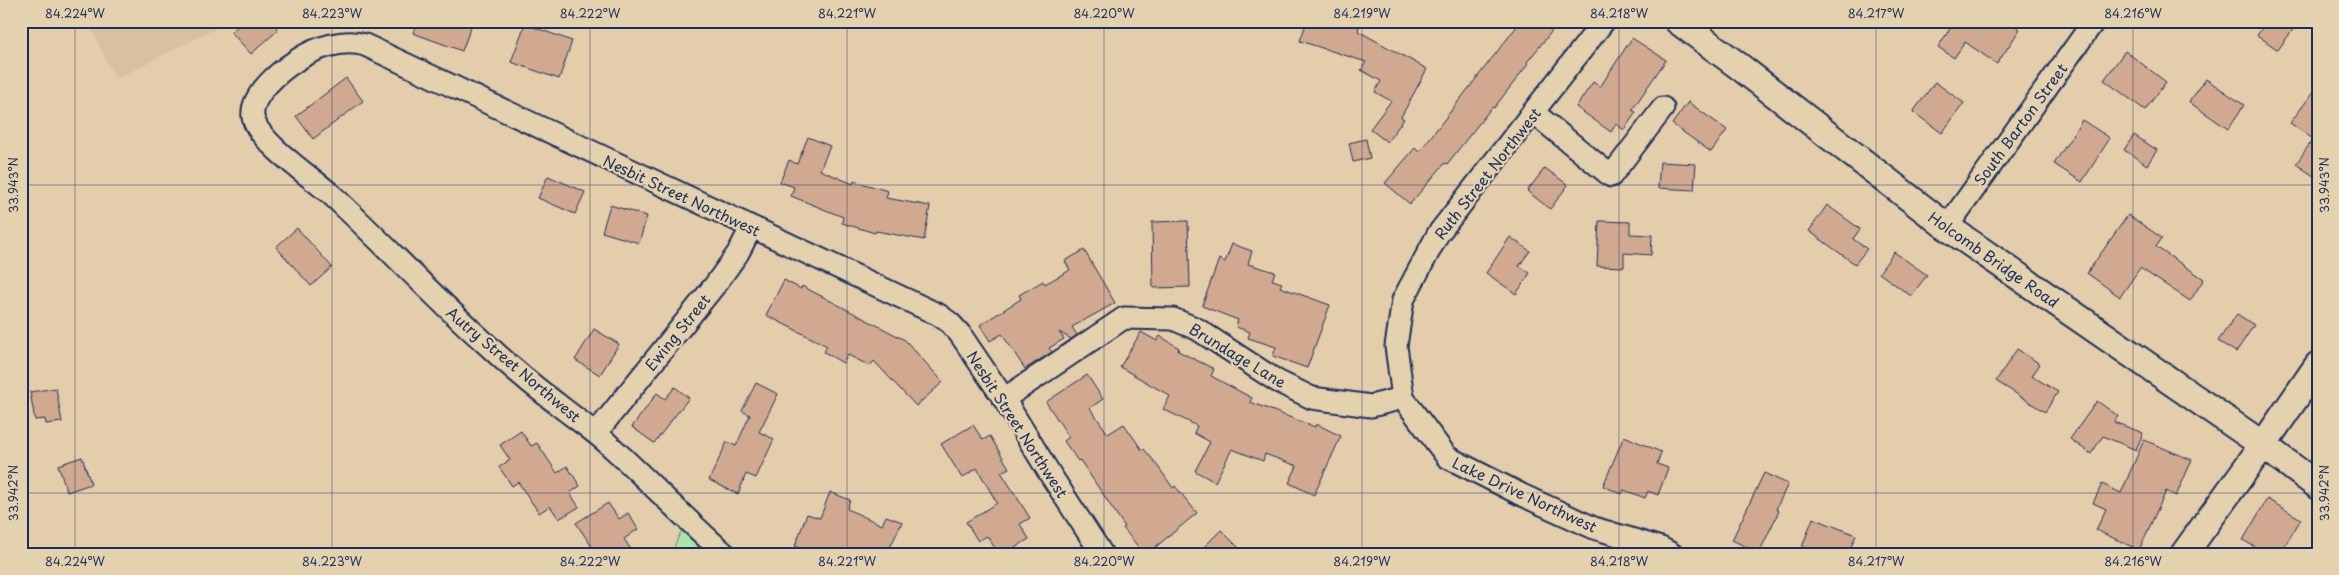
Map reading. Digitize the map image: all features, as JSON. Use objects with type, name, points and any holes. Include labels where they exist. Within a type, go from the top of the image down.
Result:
[{"type":"street","name":"Ruth Street Northwest","points":[[1421,422],[1403,398],[1396,346],[1403,300],[1438,234],[1604,21]]},
{"type":"street","name":"Holcomb Bridge Road","points":[[1678,21],[1947,227],[2263,445],[2318,486]]},
{"type":"street","name":"South Barton Street","points":[[1947,227],[2094,21]]},
{"type":"street","name":"Nesbit Street Northwest","points":[[304,174],[278,151],[256,125],[253,118],[254,100],[260,92],[298,60],[320,49],[336,44],[359,43],[539,128],[709,205],[751,228],[939,314],[960,334],[1004,399],[1102,554]]},
{"type":"street","points":[[1534,113],[1611,176],[1663,108]]},
{"type":"street","name":"Autry Street Northwest","points":[[304,174],[333,196],[398,262],[484,342],[556,403],[596,433],[655,487],[686,520],[725,554]]},
{"type":"street","name":"Ewing Street","points":[[596,433],[715,285],[738,253],[751,228]]},
{"type":"street","name":"Brundage Lane","points":[[1004,399],[1124,318],[1173,318],[1197,329],[1277,381],[1312,398],[1371,406],[1403,398]]},
{"type":"street","points":[[2184,554],[2318,365]]},
{"type":"street","name":"Lake Drive Northwest","points":[[1421,422],[1447,457],[1522,495],[1594,528],[1661,548],[1672,554]]},
{"type":"shaded area","points":[[88,21],[231,21],[115,79]]},
{"type":"green space","points":[[686,520],[725,554],[671,554]]},
{"type":"building","points":[[244,21],[271,21],[278,30],[251,54],[231,32]]},
{"type":"building","points":[[417,21],[473,21],[462,51],[413,33]]},
{"type":"building","points":[[1307,21],[1341,21],[1359,27],[1358,31],[1427,69],[1401,117],[1404,119],[1387,142],[1370,129],[1391,101],[1375,92],[1381,81],[1361,70],[1366,62],[1300,41]]},
{"type":"building","points":[[1521,21],[1560,21],[1527,62],[1528,64],[1494,108],[1492,107],[1447,164],[1445,163],[1410,204],[1385,183],[1415,148],[1419,152]]},
{"type":"building","points":[[1955,21],[2008,21],[2020,29],[1997,64],[1965,42],[1954,58],[1938,47]]},
{"type":"building","points":[[2267,21],[2299,21],[2278,50],[2257,35]]},
{"type":"building","points":[[525,24],[572,41],[559,79],[511,62]]},
{"type":"building","points":[[1632,38],[1666,60],[1632,110],[1636,112],[1624,130],[1616,124],[1611,132],[1576,107],[1593,82],[1600,87]]},
{"type":"building","points":[[2125,51],[2166,82],[2145,110],[2104,80]]},
{"type":"building","points":[[346,78],[363,101],[313,139],[296,116]]},
{"type":"building","points":[[2206,79],[2244,105],[2228,129],[2189,102]]},
{"type":"building","points":[[1935,82],[1964,103],[1942,133],[1913,112]]},
{"type":"building","points":[[2318,86],[2318,179],[2296,164],[2313,139],[2290,123]]},
{"type":"building","points":[[1688,102],[1727,130],[1711,152],[1672,124]]},
{"type":"building","points":[[2082,120],[2110,138],[2082,182],[2054,164]]},
{"type":"building","points":[[2134,135],[2157,150],[2147,165],[2124,150]]},
{"type":"building","points":[[808,137],[830,146],[820,170],[853,184],[854,181],[888,191],[886,198],[930,206],[924,240],[876,231],[875,233],[842,223],[843,217],[791,196],[794,187],[780,182],[789,160],[797,164]]},
{"type":"building","points":[[1366,139],[1370,158],[1353,162],[1349,143]]},
{"type":"building","points":[[1660,162],[1696,164],[1694,190],[1658,188]]},
{"type":"building","points":[[1545,168],[1568,185],[1550,209],[1527,191]]},
{"type":"building","points":[[548,176],[585,192],[575,214],[538,198]]},
{"type":"building","points":[[610,205],[647,216],[639,243],[602,232]]},
{"type":"building","points":[[1827,205],[1860,229],[1853,239],[1867,249],[1855,264],[1809,231]]},
{"type":"building","points":[[2128,215],[2162,238],[2156,247],[2204,279],[2190,301],[2140,268],[2120,297],[2087,273]]},
{"type":"building","points":[[1188,221],[1190,287],[1153,288],[1152,222]]},
{"type":"building","points":[[1599,221],[1630,222],[1630,234],[1652,235],[1651,255],[1624,253],[1624,267],[1597,266]]},
{"type":"building","points":[[297,228],[332,267],[311,286],[276,247]]},
{"type":"building","points":[[1510,237],[1530,251],[1519,266],[1530,273],[1516,294],[1486,273]]},
{"type":"building","points":[[1232,244],[1252,251],[1248,264],[1275,272],[1272,280],[1282,283],[1280,287],[1330,305],[1307,368],[1273,356],[1276,347],[1248,338],[1250,332],[1236,327],[1238,320],[1202,306],[1219,259],[1225,262]]},
{"type":"building","points":[[1084,250],[1115,303],[1072,327],[1077,335],[1071,339],[1059,332],[1064,339],[1049,348],[1052,352],[1025,369],[1002,334],[990,341],[980,325],[1021,299],[1019,295],[1043,281],[1045,284],[1070,270],[1065,261]]},
{"type":"building","points":[[1894,252],[1927,275],[1911,296],[1879,273]]},
{"type":"building","points":[[784,280],[801,289],[802,286],[905,340],[943,382],[916,406],[874,361],[870,366],[848,355],[843,363],[824,352],[827,346],[766,315]]},
{"type":"building","points":[[2237,314],[2254,325],[2236,352],[2218,341]]},
{"type":"building","points":[[594,329],[619,344],[600,375],[575,360]]},
{"type":"building","points":[[1141,332],[1157,341],[1160,336],[1179,348],[1178,351],[1214,369],[1211,376],[1252,398],[1250,402],[1315,427],[1316,424],[1341,436],[1314,495],[1289,483],[1297,466],[1265,454],[1263,461],[1232,449],[1215,482],[1195,471],[1210,442],[1194,433],[1197,426],[1163,409],[1170,396],[1120,367]]},
{"type":"building","points":[[2017,349],[2040,364],[2032,376],[2058,392],[2045,412],[1996,381]]},
{"type":"building","points":[[1087,375],[1103,399],[1090,408],[1108,434],[1124,424],[1142,450],[1144,449],[1154,461],[1173,488],[1175,486],[1197,513],[1147,554],[1144,554],[1123,528],[1125,527],[1080,460],[1078,461],[1064,441],[1069,437],[1046,402]]},
{"type":"building","points":[[756,383],[778,394],[759,432],[774,439],[756,478],[746,474],[738,494],[709,480],[727,442],[736,446],[750,415],[742,411]]},
{"type":"building","points":[[675,387],[689,398],[654,443],[632,427],[657,393],[665,399]]},
{"type":"building","points":[[56,388],[62,422],[46,424],[45,419],[35,420],[30,392]]},
{"type":"building","points":[[2097,401],[2118,416],[2114,422],[2143,433],[2136,450],[2103,436],[2091,454],[2070,439]]},
{"type":"building","points":[[973,425],[983,440],[990,436],[1009,468],[1001,472],[1030,518],[1020,524],[1029,539],[1005,554],[999,554],[987,536],[978,541],[966,522],[997,503],[977,468],[962,478],[941,444]]},
{"type":"building","points":[[521,431],[531,446],[537,443],[557,473],[567,466],[580,486],[570,493],[579,507],[559,519],[550,506],[539,513],[518,482],[512,486],[499,467],[510,460],[500,445]]},
{"type":"building","points":[[1624,436],[1661,452],[1657,464],[1668,468],[1658,495],[1648,491],[1645,498],[1624,490],[1622,494],[1603,486]]},
{"type":"building","points":[[2144,440],[2192,460],[2176,496],[2166,491],[2139,550],[2096,530],[2106,509],[2093,503],[2102,484],[2121,493]]},
{"type":"building","points":[[82,457],[91,484],[67,492],[58,465]]},
{"type":"building","points":[[1764,473],[1788,484],[1776,509],[1779,511],[1759,553],[1732,540]]},
{"type":"building","points":[[830,492],[850,500],[847,509],[882,525],[886,516],[902,522],[887,554],[816,554],[795,546],[807,514],[820,518]]},
{"type":"building","points":[[2267,499],[2301,519],[2280,554],[2267,554],[2243,540]]},
{"type":"building","points":[[608,503],[619,519],[628,513],[638,529],[624,539],[634,554],[597,554],[576,523]]},
{"type":"building","points":[[1813,518],[1856,535],[1848,554],[1820,554],[1802,547]]},
{"type":"building","points":[[1221,530],[1238,547],[1231,554],[1197,554]]}]
